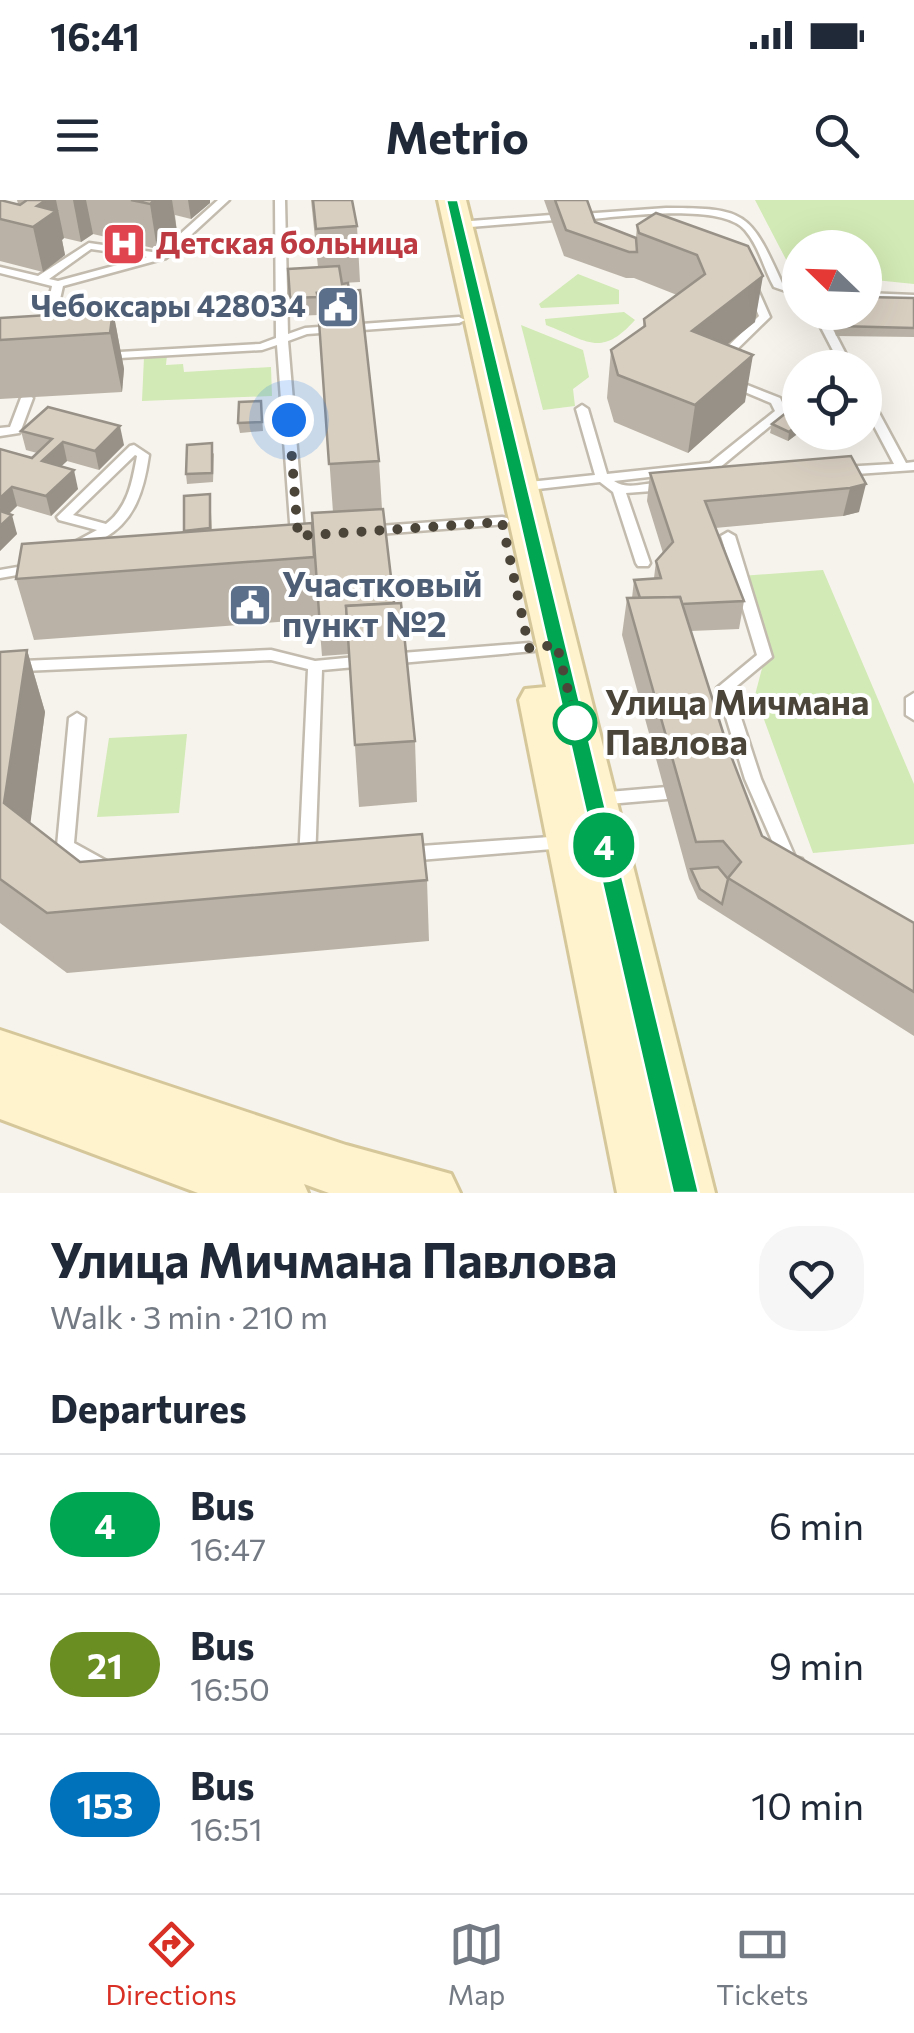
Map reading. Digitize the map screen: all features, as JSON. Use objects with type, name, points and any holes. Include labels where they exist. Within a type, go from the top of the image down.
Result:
[{"type":"main road","points":[[433,200],[470,319]]},
{"type":"main road","points":[[455,213],[470,319],[506,499],[686,1193]]},
{"type":"main road","points":[[589,826],[646,1193]]},
{"type":"main road","points":[[0,1054],[346,1172],[432,1193]]},
{"type":"main road","points":[[0,1094],[117,1140],[279,1193]]},
{"type":"lane","points":[[0,270],[58,284],[162,256],[224,200]]},
{"type":"lane","points":[[280,200],[282,339],[298,536],[318,534]]},
{"type":"lane","points":[[582,217],[706,212],[728,216],[745,223],[782,286]]},
{"type":"lane","points":[[455,213],[551,218]]},
{"type":"lane","points":[[41,279],[89,246],[162,256]]},
{"type":"lane","points":[[46,344],[58,284]]},
{"type":"lane","points":[[357,532],[602,478],[714,466],[782,412],[776,401],[712,374],[765,317],[753,290]]},
{"type":"lane","points":[[882,297],[914,298]]},
{"type":"lane","points":[[93,357],[262,347],[306,331],[470,319]]},
{"type":"lane","points":[[0,432],[15,430],[27,398]]},
{"type":"lane","points":[[582,409],[602,478],[619,490],[643,563]]},
{"type":"lane","points":[[833,472],[908,466],[882,425]]},
{"type":"lane","points":[[64,554],[112,530],[129,512],[138,492],[142,455],[134,449],[64,517],[112,530]]},
{"type":"lane","points":[[619,490],[716,482]]},
{"type":"lane","points":[[728,536],[765,657],[724,688],[745,781],[790,860],[805,869]]},
{"type":"lane","points":[[0,574],[48,561]]},
{"type":"lane","points":[[0,667],[270,655],[315,666],[543,647]]},
{"type":"lane","points":[[307,864],[315,666]]},
{"type":"lane","points":[[914,698],[914,715]]},
{"type":"lane","points":[[77,718],[65,846],[110,872],[130,871]]},
{"type":"lane","points":[[386,856],[589,826],[666,793]]},
{"type":"lane","points":[[288,864],[327,862]]},
{"type":"green space","points":[[755,200],[914,200],[914,284],[882,281],[882,230],[782,230],[782,252]]},
{"type":"green space","points":[[578,274],[619,290],[619,304],[541,308],[539,304]]},
{"type":"green space","points":[[624,312],[635,320],[613,339],[594,343],[546,325],[545,319]]},
{"type":"green space","points":[[521,325],[583,350],[589,377],[573,389],[575,406],[543,410]]},
{"type":"green space","points":[[167,355],[166,365],[183,364],[184,372],[271,367],[272,396],[142,401],[144,357]]},
{"type":"green space","points":[[823,570],[914,784],[914,844],[813,853],[755,695],[765,657],[741,576]]},
{"type":"green space","points":[[187,734],[179,813],[97,817],[109,738]]},
{"type":"building","points":[[0,200],[20,205],[27,200],[46,200],[37,206],[56,211],[33,227],[0,219]]},
{"type":"building","points":[[313,200],[352,200],[357,226],[316,229]]},
{"type":"building","points":[[555,200],[587,200],[595,222],[636,238],[637,252],[566,230]]},
{"type":"building","points":[[656,213],[748,246],[763,276],[692,331],[753,355],[695,405],[618,375],[611,350],[645,326],[644,319],[705,274],[697,255],[639,233],[637,225]]},
{"type":"building","points":[[339,266],[342,284],[348,283],[349,291],[290,298],[288,269]]},
{"type":"building","points":[[360,290],[379,461],[329,464],[317,293]]},
{"type":"building","points":[[882,297],[914,298],[914,328],[882,327]]},
{"type":"building","points":[[113,311],[110,333],[0,340],[0,318]]},
{"type":"building","points":[[261,401],[262,422],[238,423],[239,402]]},
{"type":"building","points":[[48,407],[120,426],[95,451],[63,442],[42,461],[74,470],[46,496],[12,487],[0,498],[0,449],[32,458],[52,439],[21,431]]},
{"type":"building","points":[[782,416],[782,429],[772,424]]},
{"type":"building","points":[[212,443],[212,473],[186,474],[187,445]]},
{"type":"building","points":[[851,456],[866,484],[705,501],[744,601],[682,604],[680,597],[640,598],[634,580],[661,578],[656,561],[673,542],[650,473]]},
{"type":"building","points":[[210,494],[210,528],[184,531],[184,496]]},
{"type":"building","points":[[383,509],[394,603],[346,606],[348,625],[320,627],[312,513]]},
{"type":"building","points":[[0,511],[12,515],[0,526]]},
{"type":"building","points":[[312,523],[314,557],[16,579],[22,544]]},
{"type":"building","points":[[680,597],[728,748],[762,836],[914,923],[914,992],[728,878],[741,862],[723,841],[696,842],[627,598]]},
{"type":"building","points":[[401,603],[415,741],[355,745],[346,606]]},
{"type":"building","points":[[27,650],[4,803],[80,862],[422,834],[427,880],[47,913],[0,879],[0,652]]},
{"type":"building","points":[[718,867],[728,879],[722,904],[700,889],[691,869]]},
{"type":"bus line","name":"4","points":[[452,200],[686,1193]]},
{"type":"place","name":"Детская больница","points":[[124,244]]},
{"type":"place","name":"Чебоксары 428034","points":[[338,307]]},
{"type":"place","name":"Участковый пункт №2","points":[[250,605]]},
{"type":"place","name":"Улица Мичмана Павлова","points":[[575,723]]},
{"type":"route","points":[[289,420],[298,536],[502,522],[529,648],[557,645],[578,732],[575,723]]}]
